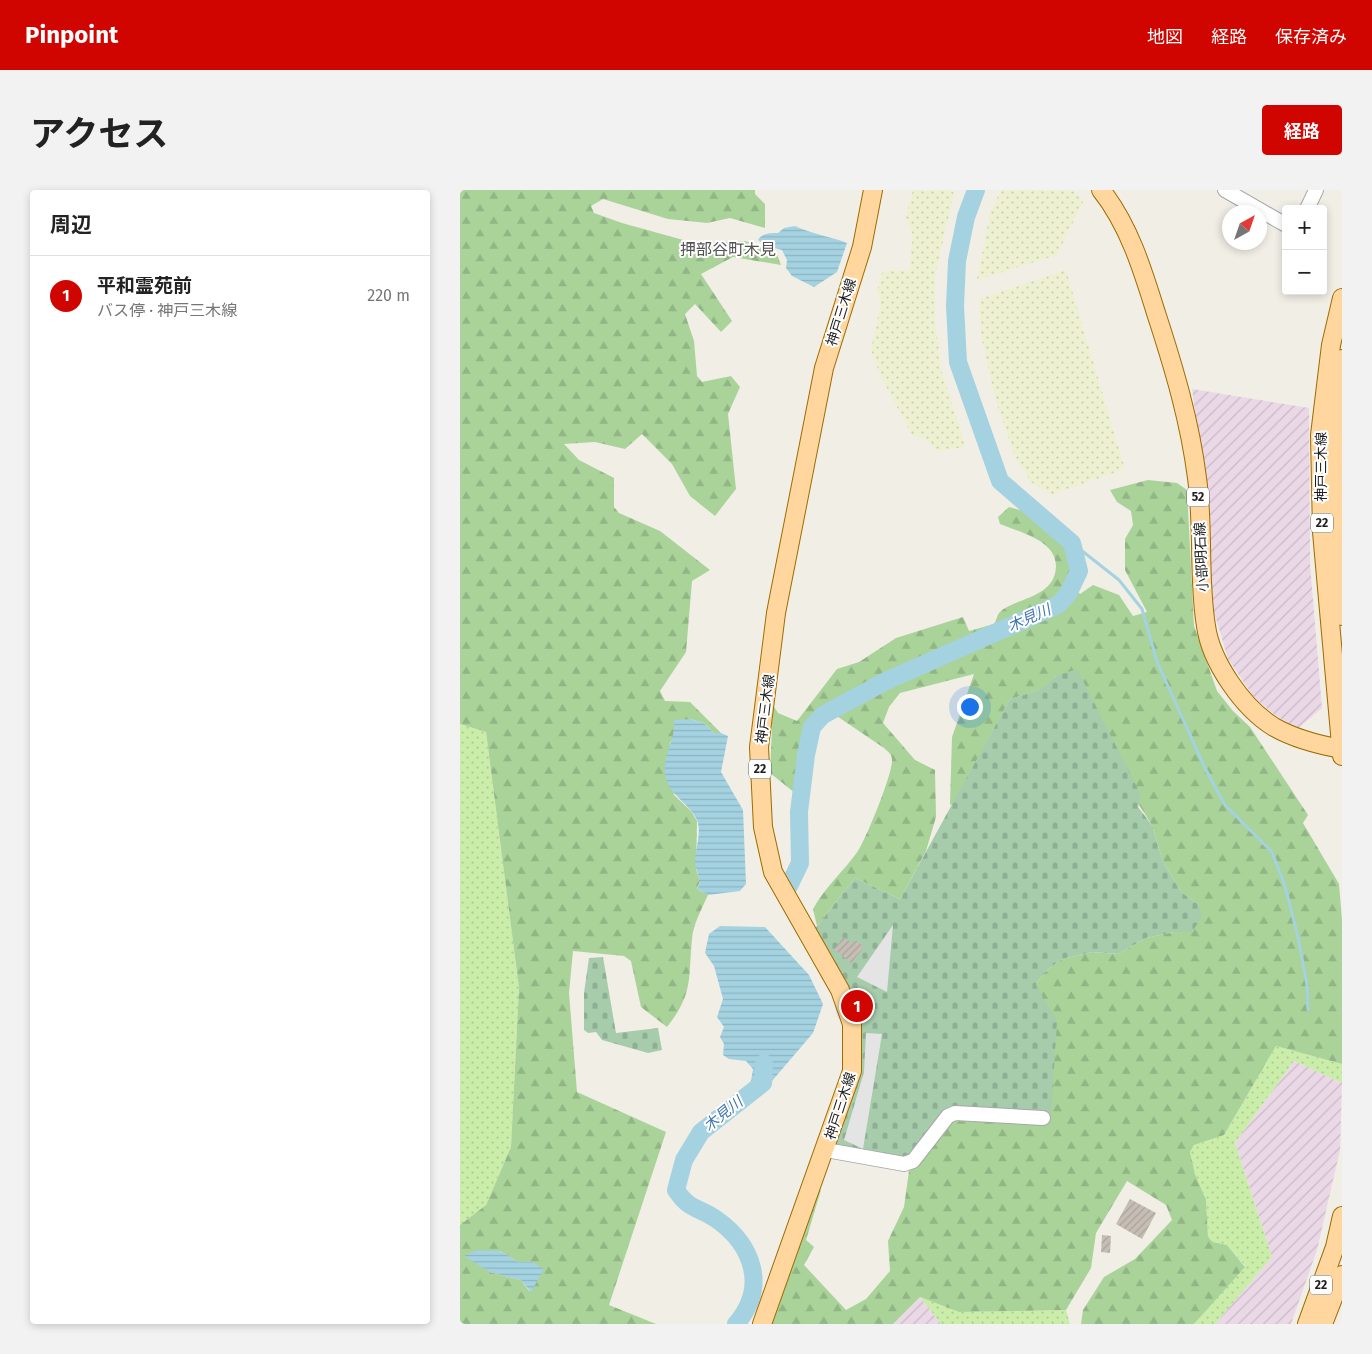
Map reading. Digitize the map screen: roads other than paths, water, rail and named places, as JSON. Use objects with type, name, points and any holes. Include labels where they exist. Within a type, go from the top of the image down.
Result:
[{"type":"main road","name":"神戸三木線","points":[[762,1324],[826,1150],[852,1071],[852,1024],[840,990],[772,872],[763,827],[760,747],[776,613],[824,368],[862,247],[873,190]]},
{"type":"main road","name":"小部明石線","points":[[1102,190],[1121,221],[1141,267],[1190,424],[1198,481],[1201,571],[1206,628],[1221,669],[1246,703],[1274,727],[1312,743],[1342,749]]},
{"type":"main road","name":"神戸三木線","points":[[1342,298],[1329,353],[1320,435],[1322,532],[1342,756]]},
{"type":"main road","name":"神戸三木線","points":[[1342,358],[1333,438],[1334,530],[1342,616]]},
{"type":"main road","name":"22","points":[[1307,1324],[1340,1248],[1342,1216]]},
{"type":"main road","name":"22","points":[[1323,1324],[1342,1275]]},
{"type":"street","points":[[1225,190],[1282,223]]},
{"type":"street","points":[[1309,205],[1316,190]]},
{"type":"street","points":[[826,1150],[904,1164],[913,1161],[948,1116],[955,1113],[1043,1118]]},
{"type":"water","points":[[795,226],[847,243],[837,272],[814,287],[792,276],[786,268],[787,260],[782,250],[767,246],[758,240],[769,233],[778,233],[784,228]]},
{"type":"water","points":[[690,719],[704,723],[714,733],[728,736],[721,772],[743,810],[746,884],[740,891],[708,895],[697,889],[699,886],[699,876],[695,858],[699,836],[697,820],[689,808],[674,793],[665,773],[674,720]]},
{"type":"water","points":[[720,926],[765,927],[809,975],[823,1004],[813,1033],[766,1088],[751,1081],[753,1069],[746,1061],[729,1059],[723,1055],[724,1044],[720,1037],[724,1027],[717,1017],[723,999],[714,966],[705,953],[709,934]]},
{"type":"water","points":[[477,1250],[500,1251],[518,1262],[532,1262],[544,1269],[531,1292],[521,1280],[490,1272],[464,1256]]},
{"type":"waterway","name":"木見川","points":[[789,886],[800,863],[799,812],[806,755],[812,727],[823,715],[886,681],[1058,605],[1068,594],[1079,571],[1072,543],[1000,481],[958,362],[955,306],[957,261],[966,217],[976,190]]},
{"type":"waterway","points":[[1072,543],[1119,580],[1142,609],[1157,662],[1206,770],[1225,805],[1272,852],[1285,886],[1298,937],[1307,985],[1308,1010]]},
{"type":"waterway","name":"木見川","points":[[736,1324],[746,1310],[752,1296],[752,1267],[747,1254],[729,1229],[716,1219],[685,1202],[676,1190],[684,1160],[701,1132],[763,1083],[764,1063]]},
{"type":"place","name":"平和霊苑前","points":[[857,1006]]},
{"type":"district","name":"押部谷町木見","points":[[728,249]]}]
